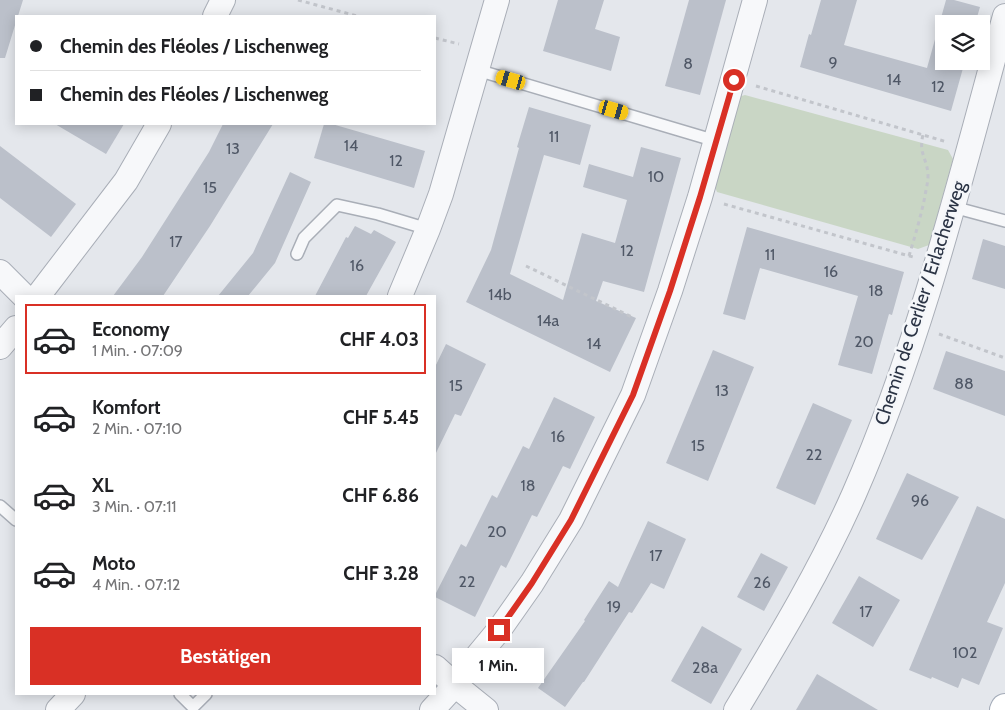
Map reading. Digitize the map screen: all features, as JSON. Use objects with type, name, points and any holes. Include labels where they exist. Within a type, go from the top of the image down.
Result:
[{"type":"street","points":[[216,15],[223,0]]},
{"type":"street","points":[[400,295],[441,194],[497,0]]},
{"type":"street","points":[[432,710],[455,685],[499,630],[532,583],[571,520],[633,395],[657,330],[700,197],[755,0]]},
{"type":"street","name":"Chemin de Cerlier / Erlacherweg","points":[[736,710],[782,633],[829,547],[854,494],[900,380],[953,207],[1005,16]]},
{"type":"street","points":[[39,295],[126,180],[158,125]]},
{"type":"street","points":[[0,272],[23,295]]},
{"type":"street","points":[[0,347],[15,329]]},
{"type":"street","points":[[436,668],[486,710]]},
{"type":"street","points":[[58,710],[72,695]]},
{"type":"lane","points":[[477,70],[716,141]]},
{"type":"lane","points":[[297,254],[304,238],[337,205],[378,214],[428,229]]},
{"type":"lane","points":[[953,207],[1005,221]]},
{"type":"lane","points":[[0,506],[15,519]]},
{"type":"lane","points":[[181,695],[193,707],[205,695]]},
{"type":"path","points":[[298,0],[353,15]]},
{"type":"path","points":[[734,80],[969,148]]},
{"type":"path","points":[[909,256],[922,212],[928,178],[927,167],[922,153],[921,143],[923,135]]},
{"type":"path","points":[[700,197],[935,264]]},
{"type":"path","points":[[526,266],[657,330]]},
{"type":"path","points":[[917,327],[1005,358]]},
{"type":"green space","points":[[745,95],[948,150],[953,159],[929,245],[918,249],[717,192],[713,182],[738,97]]},
{"type":"building","points":[[0,0],[23,0],[18,15],[15,15],[15,25],[5,58],[0,58]]},
{"type":"building","points":[[558,0],[604,0],[595,29],[620,37],[611,71],[543,51]]},
{"type":"building","points":[[689,0],[726,0],[700,95],[665,86]]},
{"type":"building","points":[[821,0],[857,0],[844,45],[927,68],[935,39],[935,70],[962,70],[951,111],[800,67],[809,34],[811,35]]},
{"type":"building","points":[[946,0],[954,0],[980,7],[978,15],[942,15]]},
{"type":"building","points":[[529,107],[591,125],[580,165],[544,155],[510,274],[563,300],[582,233],[615,243],[627,200],[583,187],[589,164],[633,177],[641,147],[681,158],[644,292],[603,281],[596,301],[636,318],[610,372],[466,302],[491,250]]},
{"type":"building","points":[[57,125],[123,125],[106,154]]},
{"type":"building","points":[[222,125],[272,125],[210,226],[164,295],[114,295],[142,257],[209,152]]},
{"type":"building","points":[[324,125],[335,125],[425,151],[414,188],[314,158]]},
{"type":"building","points":[[0,146],[76,204],[51,237],[0,198]]},
{"type":"building","points":[[290,172],[311,182],[275,263],[249,295],[219,295],[253,253]]},
{"type":"building","points":[[355,226],[371,234],[374,230],[396,242],[367,295],[316,295],[346,237],[348,238]]},
{"type":"building","points":[[747,227],[904,272],[892,315],[889,314],[872,374],[838,365],[858,296],[760,268],[745,320],[723,314]]},
{"type":"building","points":[[983,239],[1005,246],[1005,289],[972,279]]},
{"type":"building","points":[[446,344],[486,364],[461,416],[455,414],[436,453],[436,365]]},
{"type":"building","points":[[713,350],[754,367],[708,481],[666,463]]},
{"type":"building","points":[[946,351],[1005,371],[1005,416],[933,389]]},
{"type":"building","points":[[554,397],[595,417],[570,469],[563,466],[537,517],[532,515],[506,568],[501,565],[475,617],[436,598],[436,593],[461,544],[466,547],[492,495],[497,498],[523,446],[529,449]]},
{"type":"building","points":[[813,403],[852,420],[815,505],[776,488]]},
{"type":"building","points":[[907,473],[959,497],[922,560],[876,539]]},
{"type":"building","points":[[977,506],[1005,519],[1005,583],[987,622],[1003,628],[979,685],[962,678],[958,688],[909,670]]},
{"type":"building","points":[[648,521],[686,539],[664,589],[651,583],[632,613],[629,612],[584,682],[565,707],[538,688],[585,621],[609,581],[618,587]]},
{"type":"building","points":[[761,553],[788,567],[764,611],[737,597]]},
{"type":"building","points":[[859,576],[900,600],[873,647],[832,623]]},
{"type":"building","points":[[702,626],[742,649],[711,704],[671,681]]},
{"type":"building","points":[[817,674],[878,710],[796,710]]},
{"type":"route","points":[[499,630],[532,583],[571,520],[633,395],[670,291],[734,80]]}]
